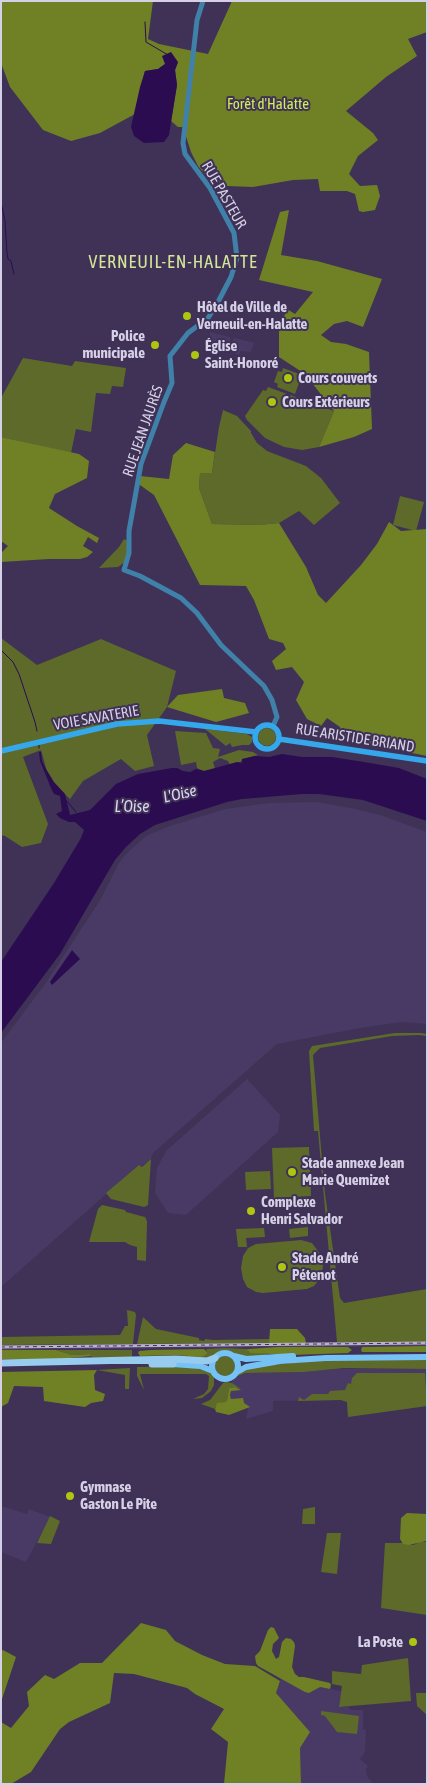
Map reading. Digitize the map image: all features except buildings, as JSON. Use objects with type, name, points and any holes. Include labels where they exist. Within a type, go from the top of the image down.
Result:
[{"type":"highway","points":[[1,1363],[176,1359],[207,1361],[215,1358]]},
{"type":"highway","points":[[1,1368],[173,1364]]},
{"type":"main road","name":"VOIE SAVATERIE","points":[[1,751],[117,724],[159,720],[256,732]]},
{"type":"main road","points":[[262,726],[273,726],[278,732],[279,739],[273,747],[266,748],[257,742],[256,732],[262,726]]},
{"type":"main road","name":"RUE ARISTIDE BRIAND","points":[[279,739],[427,761]]},
{"type":"main road","points":[[326,1358],[250,1365],[242,1368],[232,1377],[225,1379],[218,1377],[212,1365],[215,1358],[225,1353],[246,1359],[286,1356],[326,1358],[427,1357]]},
{"type":"main road","points":[[234,1356],[238,1363],[237,1372]]},
{"type":"main road","points":[[173,1364],[200,1366],[214,1371]]},
{"type":"street","name":"RUE PASTEUR","points":[[174,349],[196,325],[208,318],[231,277],[237,258],[234,233],[210,188],[185,154],[183,143],[202,1]]},
{"type":"street","name":"RUE JEAN JAURÈS","points":[[124,570],[129,553],[129,531],[138,478],[143,459],[172,383],[170,360],[174,349]]},
{"type":"street","name":"RUE ARISTIDE BRIAND","points":[[124,570],[140,576],[181,598],[190,606],[221,645],[264,686],[272,700],[277,717],[273,726]]},
{"type":"shaded area","points":[[210,332],[231,339],[230,342],[226,342],[224,353],[211,351]]},
{"type":"shaded area","points":[[235,338],[254,343],[251,352],[240,351],[239,355],[234,353],[236,344],[232,343]]},
{"type":"shaded area","points":[[316,802],[380,815],[427,832],[427,1024],[401,1022],[277,1044],[153,1153],[151,1159],[141,1167],[139,1165],[1,1287],[1,1043],[45,984],[101,899],[119,863],[146,836],[167,827],[225,809],[269,803]]},
{"type":"shaded area","points":[[247,1079],[280,1115],[278,1132],[186,1215],[168,1213],[155,1193],[157,1168],[166,1151]]},
{"type":"shaded area","points":[[427,1342],[427,1346],[1,1350],[1,1345]]},
{"type":"shaded area","points":[[397,1368],[427,1369],[427,1406],[348,1417],[347,1402],[341,1400],[273,1401],[273,1411],[246,1419],[248,1409],[244,1403],[231,1399],[230,1395],[232,1381],[245,1373]]},
{"type":"shaded area","points":[[1,1506],[27,1514],[29,1509],[50,1517],[26,1562],[1,1552]]},
{"type":"shaded area","points":[[282,1675],[299,1683],[341,1691],[339,1707],[349,1707],[350,1710],[363,1710],[363,1729],[366,1730],[365,1752],[360,1759],[368,1766],[366,1769],[367,1776],[373,1784],[301,1784],[300,1748],[276,1693]]},
{"type":"green space","name":"Forêt d'Halatte","points":[[1,1],[153,1],[148,39],[159,44],[208,54],[232,1],[427,1],[427,32],[408,39],[417,56],[386,77],[346,111],[373,133],[378,140],[358,156],[349,174],[360,186],[377,185],[380,196],[375,210],[359,211],[355,194],[347,191],[320,191],[318,179],[293,180],[253,187],[227,186],[209,179],[198,166],[191,152],[183,127],[178,127],[171,121],[177,85],[175,70],[178,62],[145,71],[135,114],[100,133],[71,141],[43,130],[10,87],[1,63]]},
{"type":"green space","points":[[289,210],[281,255],[317,261],[382,279],[363,327],[347,321],[334,324],[321,335],[331,342],[346,344],[369,352],[372,429],[354,437],[319,447],[334,411],[305,374],[279,357],[279,330],[287,309],[295,314],[313,292],[259,280],[280,212]]},
{"type":"green space","points":[[23,358],[72,366],[75,361],[126,368],[123,387],[112,386],[110,394],[96,393],[91,432],[76,429],[71,453],[1,437],[1,398]]},
{"type":"green space","name":"Cours couverts","points":[[283,368],[302,375],[295,394],[277,387],[278,384],[274,382],[278,371],[282,372]]},
{"type":"green space","points":[[268,387],[334,411],[319,447],[302,450],[284,447],[265,438],[247,420],[245,416],[263,390],[266,391]]},
{"type":"green space","points":[[223,410],[237,416],[251,431],[257,443],[267,451],[306,466],[321,478],[340,503],[314,525],[299,511],[279,523],[259,525],[212,524],[199,488],[200,473],[212,473]]},
{"type":"green space","points":[[1,437],[79,454],[89,461],[87,478],[55,494],[49,508],[99,538],[97,543],[88,537],[83,546],[93,552],[87,557],[80,559],[1,562],[1,553],[8,546],[1,541]]},
{"type":"green space","points":[[186,443],[215,452],[212,473],[200,473],[199,488],[212,524],[259,525],[279,523],[306,567],[318,595],[326,603],[361,565],[377,544],[389,522],[401,531],[427,529],[427,756],[342,739],[340,727],[327,718],[321,726],[307,719],[296,700],[304,682],[292,667],[276,670],[272,661],[286,649],[283,643],[269,639],[254,600],[246,586],[200,585],[154,495],[140,485],[140,476],[169,479],[173,455]]},
{"type":"green space","points":[[400,496],[424,502],[416,531],[393,525]]},
{"type":"green space","points":[[124,539],[128,541],[128,552],[125,562],[118,567],[99,568],[119,547]]},
{"type":"green space","points":[[1,638],[37,665],[101,639],[176,671],[167,707],[147,735],[154,766],[135,771],[121,759],[83,781],[70,799],[49,779],[41,750],[23,757],[48,824],[41,843],[22,847],[1,835]]},
{"type":"green space","points":[[222,689],[224,698],[245,703],[249,713],[216,722],[167,707],[178,695]]},
{"type":"green space","points":[[267,728],[273,731],[276,737],[273,743],[267,746],[261,743],[258,737],[261,731]]},
{"type":"green space","points":[[205,729],[247,734],[252,737],[252,742],[249,745],[232,747],[230,743],[226,746]]},
{"type":"green space","points":[[175,731],[206,733],[213,748],[220,749],[218,757],[239,750],[253,752],[258,755],[230,765],[228,761],[220,758],[213,762],[215,769],[204,771],[197,768],[196,762],[181,765]]},
{"type":"green space","points":[[395,1033],[421,1033],[427,1034],[427,1036],[392,1036],[320,1048],[313,1055],[325,1194],[340,1298],[344,1303],[427,1289],[427,1342],[337,1342],[318,1131],[314,1131],[309,1051],[312,1046]]},
{"type":"green space","name":"Stade annexe Jean Marie Quemizet","points":[[309,1147],[311,1196],[274,1198],[272,1148]]},
{"type":"green space","points":[[151,1159],[148,1205],[144,1207],[111,1199],[106,1193],[139,1165],[142,1167]]},
{"type":"green space","points":[[270,1171],[271,1189],[246,1190],[245,1172]]},
{"type":"green space","points":[[102,1205],[145,1217],[147,1221],[146,1261],[137,1260],[137,1247],[125,1242],[89,1242],[98,1209]]},
{"type":"green space","points":[[308,1227],[308,1236],[290,1238],[289,1229]]},
{"type":"green space","points":[[264,1228],[265,1237],[246,1238],[247,1247],[238,1247],[236,1229]]},
{"type":"green space","points":[[301,1240],[312,1243],[321,1255],[322,1273],[314,1286],[307,1289],[263,1293],[256,1292],[247,1287],[241,1268],[243,1256],[248,1248],[256,1244]]},
{"type":"green space","points":[[127,1310],[135,1312],[136,1315],[133,1344],[1,1345],[1,1337],[120,1335],[125,1326],[128,1326]]},
{"type":"green space","points":[[143,1317],[156,1329],[199,1338],[199,1340],[204,1341],[205,1339],[270,1339],[269,1343],[137,1344]]},
{"type":"green space","points":[[270,1329],[297,1329],[305,1338],[306,1343],[269,1343]]},
{"type":"green space","points":[[427,1346],[427,1352],[362,1352],[361,1350],[362,1347]]},
{"type":"green space","points":[[277,1347],[348,1347],[352,1350],[348,1353],[292,1355],[250,1353],[247,1350]]},
{"type":"green space","points":[[204,1349],[207,1354],[201,1357],[177,1355],[140,1356],[138,1353],[139,1351],[151,1350]]},
{"type":"green space","points":[[206,1349],[248,1349],[248,1352],[269,1354],[239,1357],[226,1350],[218,1352],[211,1358],[204,1359],[177,1355],[201,1357],[207,1352]]},
{"type":"green space","points":[[1,1350],[56,1350],[72,1355],[90,1354],[92,1356],[46,1360],[1,1359]]},
{"type":"green space","points":[[56,1350],[132,1350],[132,1357],[91,1357],[90,1354],[72,1355]]},
{"type":"green space","points":[[225,1356],[232,1359],[235,1366],[232,1373],[225,1376],[218,1373],[215,1366],[218,1359]]},
{"type":"green space","points":[[427,1358],[427,1369],[344,1368],[304,1372],[245,1373],[238,1376],[241,1371],[260,1366],[324,1360]]},
{"type":"green space","points":[[190,1366],[211,1373],[214,1377],[214,1385],[211,1391],[202,1398],[193,1399],[204,1394],[208,1389],[209,1376],[206,1374],[140,1374],[144,1390],[137,1376],[137,1367]]},
{"type":"green space","points":[[130,1368],[129,1389],[125,1389],[125,1375],[97,1370]]},
{"type":"green space","points":[[97,1370],[94,1375],[95,1390],[105,1394],[103,1401],[91,1403],[85,1407],[44,1401],[43,1387],[14,1386],[8,1403],[1,1407],[1,1372]]},
{"type":"green space","points":[[357,1373],[425,1373],[427,1406],[348,1417],[347,1402],[341,1400],[298,1401],[299,1397],[304,1400],[312,1394],[328,1394],[330,1391],[345,1390],[348,1383],[351,1384],[352,1378]]},
{"type":"green space","points":[[223,1383],[232,1383],[241,1389],[229,1388],[227,1400],[217,1404],[215,1409],[201,1404],[210,1400]]},
{"type":"green space","points":[[235,1387],[241,1390],[231,1391],[231,1399],[243,1398],[244,1403],[250,1407],[229,1415],[216,1412],[217,1403],[225,1402],[229,1388]]},
{"type":"green space","points":[[315,1507],[315,1524],[302,1524],[303,1509]]},
{"type":"green space","points":[[407,1513],[427,1514],[426,1541],[409,1545],[403,1544],[400,1539],[401,1518]]},
{"type":"green space","points":[[50,1516],[60,1521],[51,1544],[37,1543]]},
{"type":"green space","points":[[327,1533],[341,1533],[337,1574],[321,1572]]},
{"type":"green space","points":[[427,1542],[427,1615],[381,1608],[385,1543],[413,1545]]},
{"type":"green space","points":[[141,1623],[166,1630],[175,1641],[202,1655],[225,1664],[255,1666],[280,1681],[276,1693],[310,1732],[300,1748],[301,1784],[224,1784],[228,1742],[211,1729],[224,1709],[187,1688],[134,1674],[114,1673],[110,1703],[69,1722],[60,1729],[31,1772],[11,1784],[1,1784],[1,1722],[11,1728],[29,1706],[27,1692],[45,1675],[54,1679],[80,1663],[102,1663]]},
{"type":"green space","points":[[271,1627],[274,1628],[279,1638],[273,1644],[272,1651],[276,1659],[279,1657],[282,1642],[286,1638],[291,1639],[295,1646],[292,1667],[295,1674],[299,1677],[330,1683],[330,1689],[320,1687],[309,1693],[305,1692],[258,1666],[255,1656],[260,1651]]},
{"type":"green space","points":[[3,1650],[16,1657],[1,1702],[1,1651]]},
{"type":"green space","points":[[408,1658],[411,1701],[339,1707],[342,1686],[332,1684],[332,1671],[361,1674],[362,1665]]},
{"type":"green space","points":[[416,1693],[427,1693],[427,1715],[417,1706]]},
{"type":"green space","points":[[321,1711],[359,1716],[357,1734],[337,1732],[325,1716],[321,1715]]},
{"type":"water","points":[[171,52],[178,62],[175,70],[177,85],[169,135],[164,142],[144,143],[134,136],[131,127],[140,87],[145,71],[158,69],[165,64],[162,56]]},
{"type":"water","name":"L’Oise","points":[[39,752],[41,752],[42,761],[54,782],[65,794],[70,815],[90,810],[116,784],[138,774],[172,768],[190,772],[196,769],[204,771],[237,762],[242,763],[242,759],[255,756],[269,757],[282,754],[302,757],[332,757],[399,768],[427,779],[427,821],[363,800],[319,794],[302,794],[227,802],[155,825],[140,834],[115,860],[60,954],[1,1033],[1,962],[54,883],[84,830],[75,822],[69,822],[56,814],[62,811],[60,796],[54,794],[51,788],[40,761]]},
{"type":"water","points":[[72,950],[80,959],[52,985],[50,982]]},
{"type":"waterway","points":[[145,22],[146,42],[168,55]]},
{"type":"waterway","points":[[1,202],[5,221],[8,259],[11,261],[14,274]]},
{"type":"waterway","points":[[1,650],[13,662],[19,674],[37,731]]},
{"type":"waterway","points":[[66,800],[76,812]]},
{"type":"railway","points":[[1,1347],[427,1343]]},
{"type":"place","name":"Hôtel de Ville de Verneuil-en-Halatte","points":[[187,316]]},
{"type":"place","name":"Police municipale","points":[[155,345]]},
{"type":"place","name":"Église Saint-Honoré","points":[[195,355]]},
{"type":"place","name":"Cours couverts","points":[[288,378]]},
{"type":"place","name":"Cours Extérieurs","points":[[272,402]]},
{"type":"place","name":"Stade annexe Jean Marie Quemizet","points":[[292,1172]]},
{"type":"place","name":"Complexe Henri Salvador","points":[[251,1211]]},
{"type":"place","name":"Stade André Pétenot","points":[[282,1267]]},
{"type":"place","name":"Gymnase Gaston Le Pite","points":[[70,1496]]},
{"type":"place","name":"La Poste","points":[[413,1642]]},
{"type":"district","name":"VERNEUIL-EN-HALATTE","points":[[173,262]]},
{"type":"water label","name":"L'Oise","points":[[180,794]]}]
